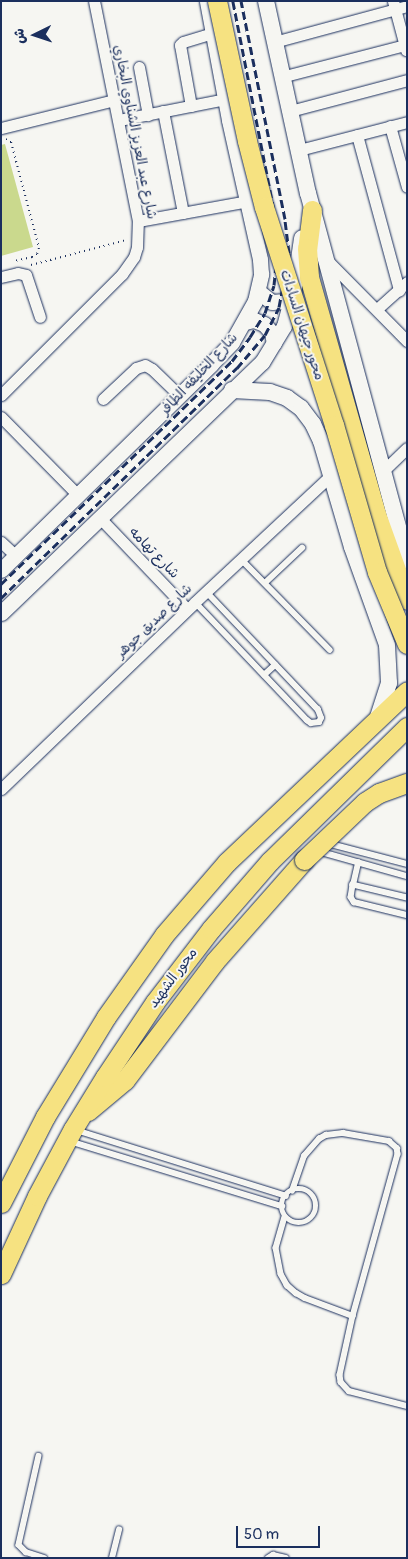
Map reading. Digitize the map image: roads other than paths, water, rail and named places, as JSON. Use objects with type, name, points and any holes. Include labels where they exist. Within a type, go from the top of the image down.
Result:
[{"type":"main road","points":[[266,1],[281,77],[310,202],[381,473],[407,561]]},
{"type":"main road","name":"محور جيهان السادات","points":[[210,2],[264,207],[334,425],[378,572],[407,644]]},
{"type":"main road","name":"محور جيهان السادات","points":[[310,202],[307,248],[309,277],[376,514],[407,600]]},
{"type":"main road","points":[[232,390],[270,392],[287,398],[301,408],[313,424],[320,441],[363,582],[387,644],[389,683],[377,718]]},
{"type":"main road","points":[[387,644],[407,638]]},
{"type":"main road","points":[[1,1203],[45,1117],[106,1017],[164,935],[227,862],[407,690]]},
{"type":"main road","name":"محور الشهيد","points":[[1,1274],[37,1196],[74,1128],[129,1039],[177,972],[240,895],[299,844],[407,727]]},
{"type":"main road","points":[[74,1128],[125,1080],[215,961],[299,844],[378,793],[407,783]]},
{"type":"street","name":"شارع عبد العزيز الشناوي البخاري","points":[[1,395],[128,266],[137,247],[138,221],[94,1]]},
{"type":"street","name":"شارع الخليفه الظافر","points":[[1,570],[79,496],[232,342],[245,322],[259,292],[260,259],[225,99],[213,33],[210,2]]},
{"type":"street","points":[[281,77],[406,48],[394,5]]},
{"type":"street","points":[[274,42],[394,5],[407,6]]},
{"type":"street","points":[[191,106],[180,45],[183,42],[213,33]]},
{"type":"street","points":[[139,67],[148,115]]},
{"type":"street","points":[[290,111],[407,80]]},
{"type":"street","points":[[119,120],[225,99]]},
{"type":"street","points":[[1,128],[114,100]]},
{"type":"street","points":[[163,112],[183,213]]},
{"type":"street","points":[[299,150],[407,122]]},
{"type":"street","points":[[390,126],[407,187]]},
{"type":"street","points":[[357,135],[403,286],[378,310]]},
{"type":"street","points":[[138,221],[248,201]]},
{"type":"street","points":[[1,613],[262,362],[284,326],[293,293],[310,202]]},
{"type":"street","points":[[325,258],[407,341]]},
{"type":"street","points":[[1,277],[18,272],[29,279],[40,317]]},
{"type":"street","points":[[259,292],[272,302],[284,301],[293,293]]},
{"type":"street","points":[[245,322],[254,320],[264,324],[272,333],[274,343]]},
{"type":"street","points":[[103,399],[136,368],[145,365],[152,369],[180,396]]},
{"type":"street","points":[[1,416],[79,496]]},
{"type":"street","points":[[381,473],[407,448]]},
{"type":"street","name":"شارع صديق جوهر","points":[[3,783],[330,476]]},
{"type":"street","name":"شارع تهامه","points":[[100,518],[191,606]]},
{"type":"street","points":[[1,542],[16,556]]},
{"type":"lane","points":[[265,583],[302,548]]},
{"type":"lane","points":[[241,559],[330,650]]},
{"type":"lane","points":[[191,606],[264,675],[307,720],[315,724],[318,722],[321,718],[318,710],[206,592]]},
{"type":"lane","points":[[264,675],[275,665]]},
{"type":"lane","points":[[313,839],[407,864]]},
{"type":"lane","points":[[299,844],[407,876]]},
{"type":"lane","points":[[358,863],[351,897],[354,902],[407,915]]},
{"type":"lane","points":[[353,885],[407,898]]},
{"type":"lane","points":[[74,1128],[286,1196]]},
{"type":"lane","points":[[74,1128],[282,1206]]},
{"type":"lane","points":[[353,1316],[296,1293],[287,1285],[281,1274],[276,1248],[286,1217],[282,1206],[286,1196],[292,1191],[304,1156],[319,1139],[326,1135],[343,1133],[389,1141],[397,1148],[398,1154],[353,1316],[340,1375],[341,1382],[350,1391],[407,1406]]},
{"type":"lane","points":[[286,1217],[298,1223],[312,1217],[315,1211],[315,1203],[306,1192],[292,1191]]},
{"type":"lane","points":[[40,1456],[19,1545],[26,1552],[44,1558]]},
{"type":"lane","points":[[112,1558],[119,1530]]},
{"type":"lane","points":[[268,1558],[273,1555],[286,1558]]},
{"type":"railway","points":[[1,584],[232,361],[265,313],[274,285],[277,257],[276,221],[233,1]]},
{"type":"railway","points":[[1,598],[237,368],[265,335],[279,307],[289,253],[285,219],[241,1]]}]
